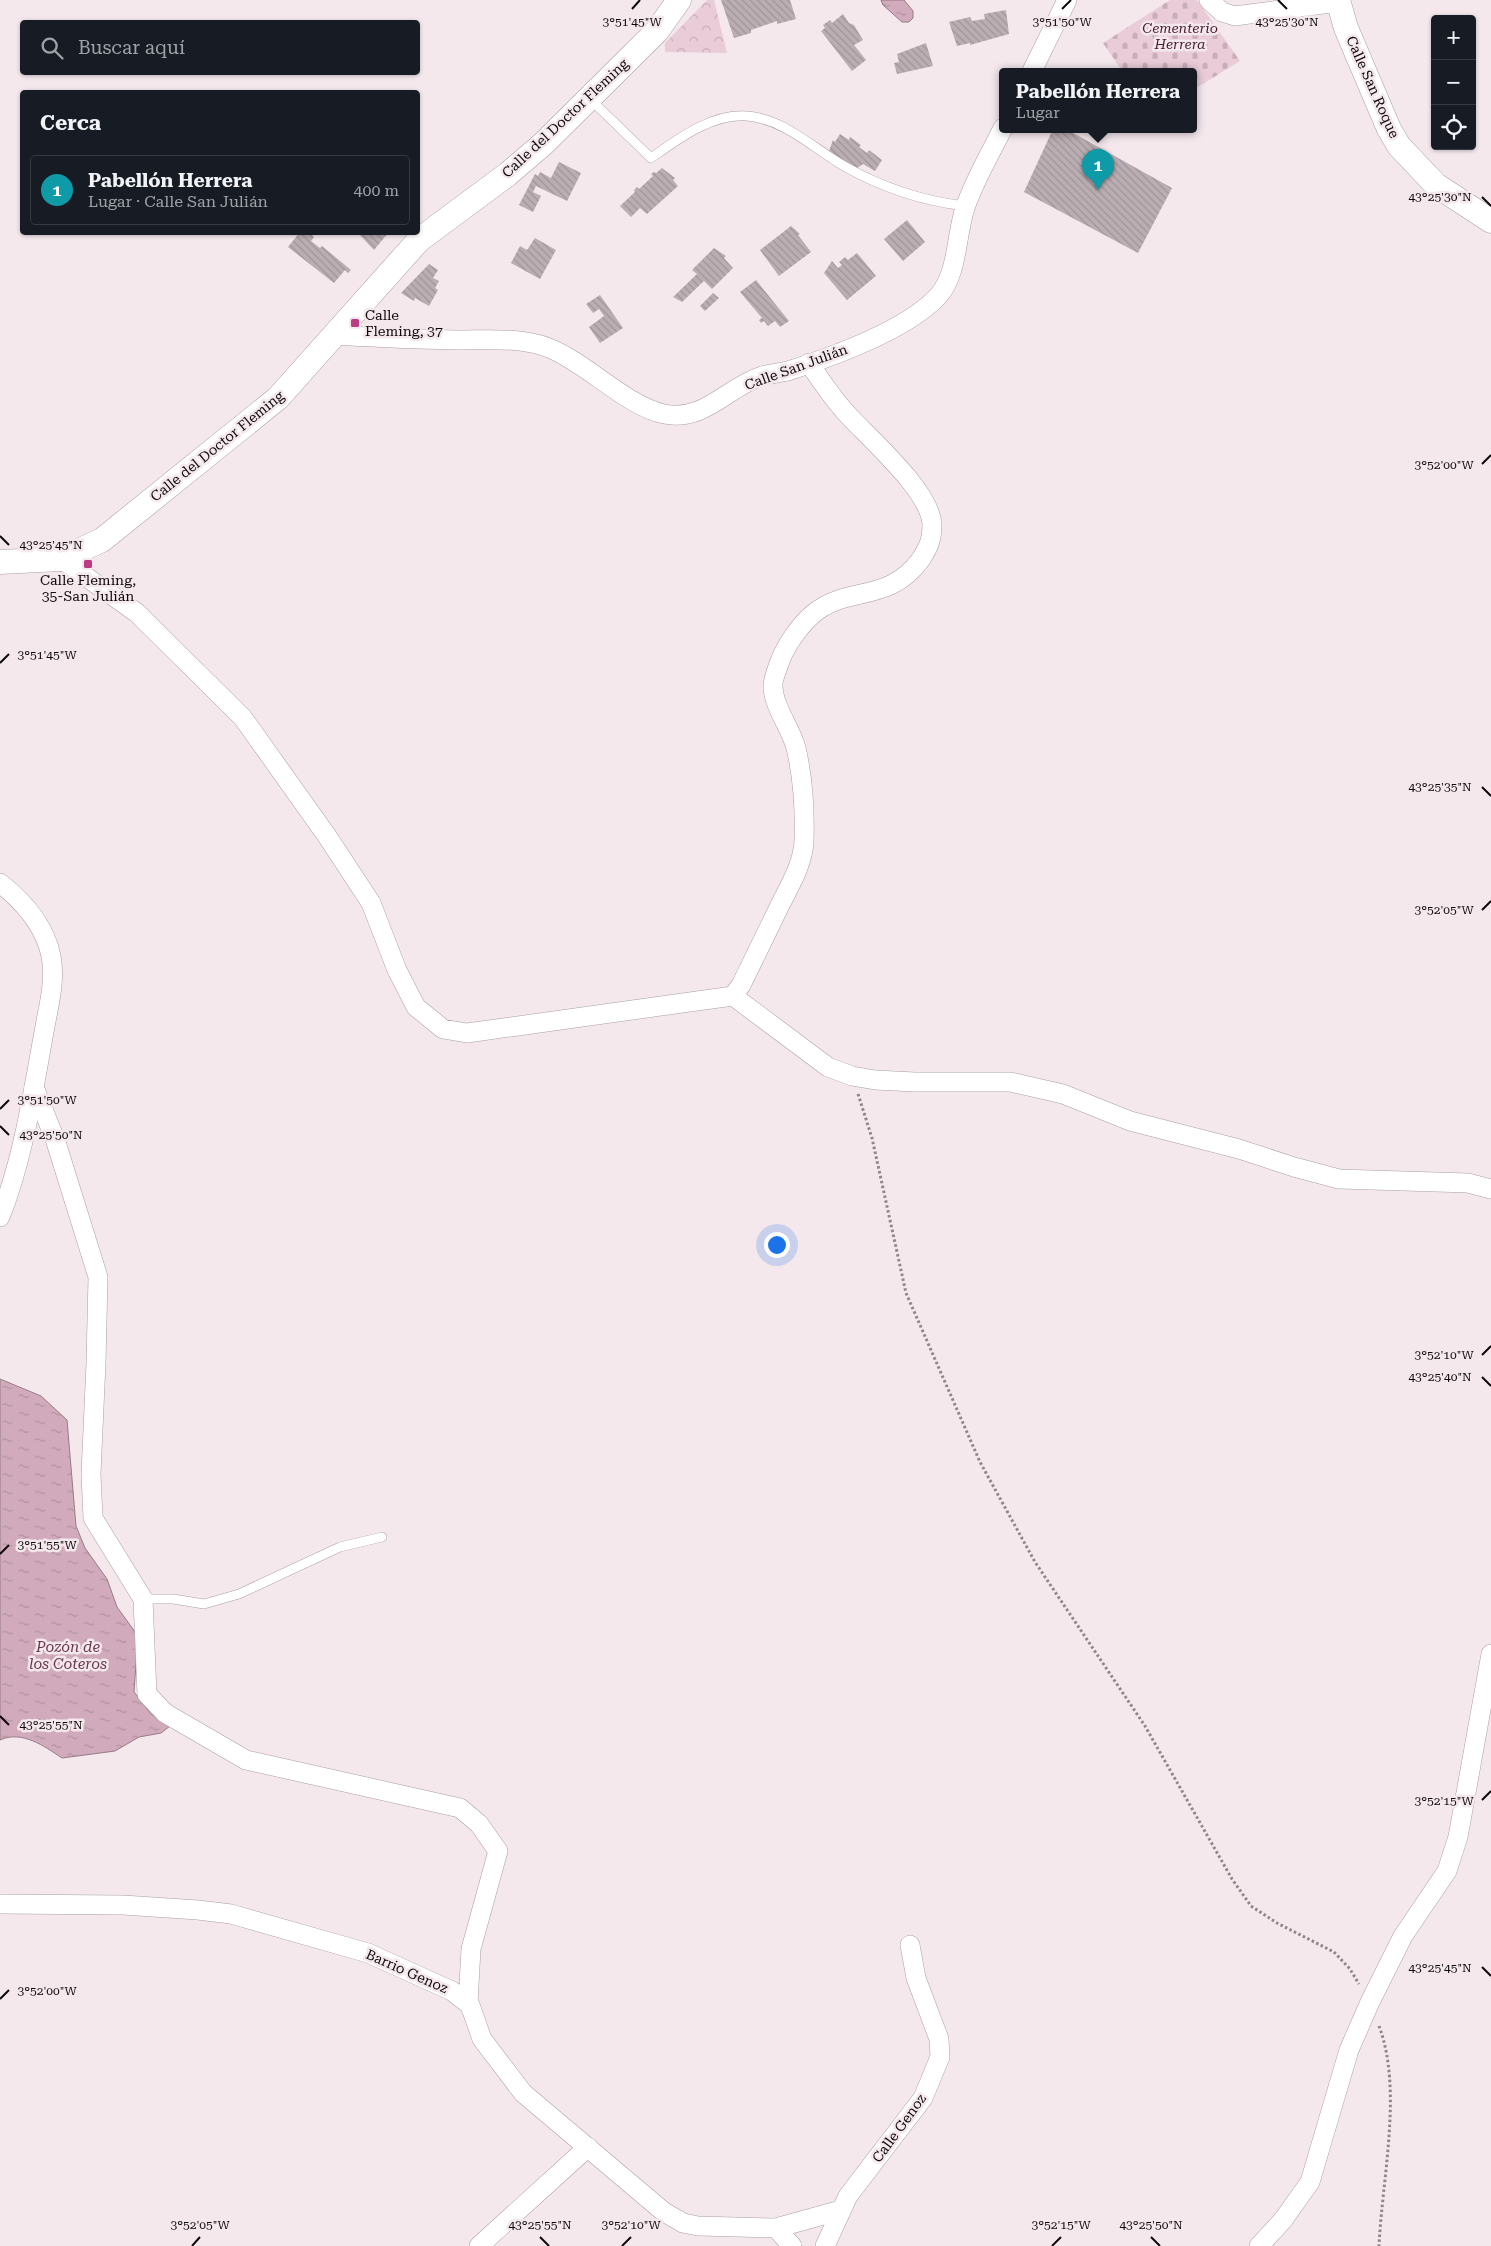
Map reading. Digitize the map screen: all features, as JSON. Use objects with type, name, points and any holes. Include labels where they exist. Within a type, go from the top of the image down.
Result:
[{"type":"street","name":"Calle del Doctor Fleming","points":[[0,562],[60,559],[102,540],[271,404],[336,335],[396,264],[419,240],[508,174],[590,99],[657,31],[679,0]]},
{"type":"street","points":[[1033,68],[1067,0]]},
{"type":"street","points":[[1210,0],[1222,12],[1235,16],[1338,1]]},
{"type":"street","name":"Calle San Roque","points":[[1338,1],[1358,58],[1389,130],[1399,146],[1436,185],[1491,221]]},
{"type":"street","name":"Calle San Julián","points":[[336,335],[533,344],[561,354],[643,406],[664,414],[688,415],[711,407],[734,390],[762,376],[790,371],[890,330],[921,311],[938,295],[946,283],[965,206],[1001,133]]},
{"type":"street","points":[[733,996],[741,985],[792,880],[801,859],[804,842],[802,794],[796,747],[772,686],[780,660],[796,633],[813,613],[838,601],[872,593],[898,582],[916,566],[931,545],[932,522],[922,496],[826,390],[808,363]]},
{"type":"street","points":[[60,559],[137,613],[243,718],[327,836],[371,902],[397,970],[416,1007],[443,1029],[467,1033],[733,996],[828,1068],[852,1076],[915,1082],[1010,1082],[1063,1094],[1138,1123],[1239,1149],[1294,1168],[1340,1179],[1468,1183],[1491,1188]]},
{"type":"street","points":[[0,883],[13,893],[38,923],[48,942],[52,959],[52,982],[34,1087],[0,1217]]},
{"type":"street","points":[[34,1087],[55,1139],[98,1277],[90,1474],[93,1518],[144,1599],[147,1694],[165,1713],[246,1760],[460,1808],[479,1824],[498,1851],[471,1949],[468,2002],[482,2038],[523,2093],[664,2212],[683,2223],[698,2226],[776,2228],[841,2210]]},
{"type":"street","points":[[1259,2246],[1283,2220],[1310,2182],[1349,2050],[1370,2002],[1403,1936],[1447,1871],[1458,1838],[1491,1654]]},
{"type":"street","name":"Barrio Genoz","points":[[0,1904],[122,1905],[231,1914],[368,1953],[452,1990],[468,2002]]},
{"type":"street","name":"Calle Genoz","points":[[825,2246],[848,2196],[923,2098],[940,2057],[939,2039],[916,1978],[910,1945]]},
{"type":"street","points":[[478,2246],[588,2147]]},
{"type":"street","points":[[776,2228],[792,2246]]},
{"type":"lane","points":[[590,99],[651,158],[664,147],[705,125],[729,118],[746,116],[770,120],[842,165],[895,189],[939,203],[965,206]]},
{"type":"lane","points":[[144,1599],[173,1599],[204,1604],[239,1594],[340,1547],[382,1537]]},
{"type":"path","points":[[852,1076],[872,1138],[906,1293],[980,1462],[1034,1562],[1146,1726],[1232,1879],[1251,1906],[1277,1923],[1334,1952],[1350,1969],[1370,2002],[1384,2038],[1389,2074],[1387,2156],[1379,2246]]},
{"type":"green space","points":[[707,0],[714,0],[727,53],[665,52],[665,43]]},
{"type":"green space","name":"Cementerio Herrera","points":[[1170,0],[1197,0],[1240,61],[1197,88],[1197,68],[1120,68],[1103,43]]},
{"type":"water","points":[[881,0],[904,0],[913,11],[913,18],[909,22],[902,22],[883,5]]},
{"type":"water","name":"Pozón de los Coteros","points":[[0,1379],[41,1396],[67,1420],[76,1526],[85,1548],[107,1579],[117,1607],[138,1636],[134,1692],[151,1714],[170,1726],[161,1733],[139,1737],[115,1751],[62,1758],[40,1744],[25,1738],[8,1737],[0,1740]]},
{"type":"building","points":[[721,0],[790,0],[796,19],[777,24],[777,21],[751,30],[751,33],[734,38]]},
{"type":"building","points":[[1006,10],[1009,34],[970,45],[970,43],[957,46],[949,22],[970,17],[972,21],[985,19],[984,14]]},
{"type":"building","points":[[843,14],[849,23],[854,25],[863,40],[854,45],[866,60],[852,71],[821,31],[825,28],[823,25],[830,20],[832,23]]},
{"type":"building","points":[[926,43],[933,66],[897,74],[894,63],[899,62],[897,54]]},
{"type":"building","points":[[1051,133],[1073,133],[1172,188],[1138,253],[1024,192]]},
{"type":"building","points":[[840,134],[849,140],[850,137],[861,145],[859,147],[867,153],[869,150],[882,160],[875,171],[863,164],[856,169],[829,151],[833,140],[835,142]]},
{"type":"building","points":[[559,162],[581,173],[567,201],[536,186],[533,192],[541,196],[533,212],[519,205],[535,174],[538,176],[540,172],[551,178]]},
{"type":"building","points":[[662,168],[675,178],[673,180],[678,186],[647,214],[640,208],[631,217],[620,206],[635,192],[634,190],[637,187],[639,189],[653,176],[651,174],[656,173]]},
{"type":"building","points":[[907,220],[925,242],[903,261],[884,239]]},
{"type":"building","points":[[791,226],[800,234],[798,235],[811,252],[779,276],[760,250]]},
{"type":"building","points":[[298,235],[312,235],[314,237],[311,241],[320,248],[322,246],[351,270],[348,273],[345,270],[334,283],[288,247]]},
{"type":"building","points":[[360,235],[386,235],[374,250]]},
{"type":"building","points":[[535,238],[556,250],[540,279],[511,263],[520,246],[527,250]]},
{"type":"building","points":[[714,248],[726,256],[724,258],[733,268],[712,289],[704,281],[682,302],[673,297],[697,274],[692,270]]},
{"type":"building","points":[[857,253],[876,276],[847,300],[824,273],[832,261],[838,268],[842,265],[839,262],[845,257],[848,260]]},
{"type":"building","points":[[429,264],[438,270],[433,278],[439,281],[435,288],[438,290],[429,306],[415,298],[414,301],[401,293]]},
{"type":"building","points":[[756,280],[789,321],[780,327],[775,321],[768,326],[764,321],[761,323],[759,320],[762,318],[740,292]]},
{"type":"building","points":[[713,293],[719,298],[705,311],[700,306]]},
{"type":"building","points":[[600,295],[623,328],[600,343],[589,327],[604,316],[599,309],[593,313],[586,304]]},
{"type":"place","name":"Pabellón Herrera","points":[[1098,190]]},
{"type":"place","name":"Calle Fleming, 37","points":[[355,323]]},
{"type":"place","name":"Calle Fleming, 35-San Julián","points":[[88,564]]}]
